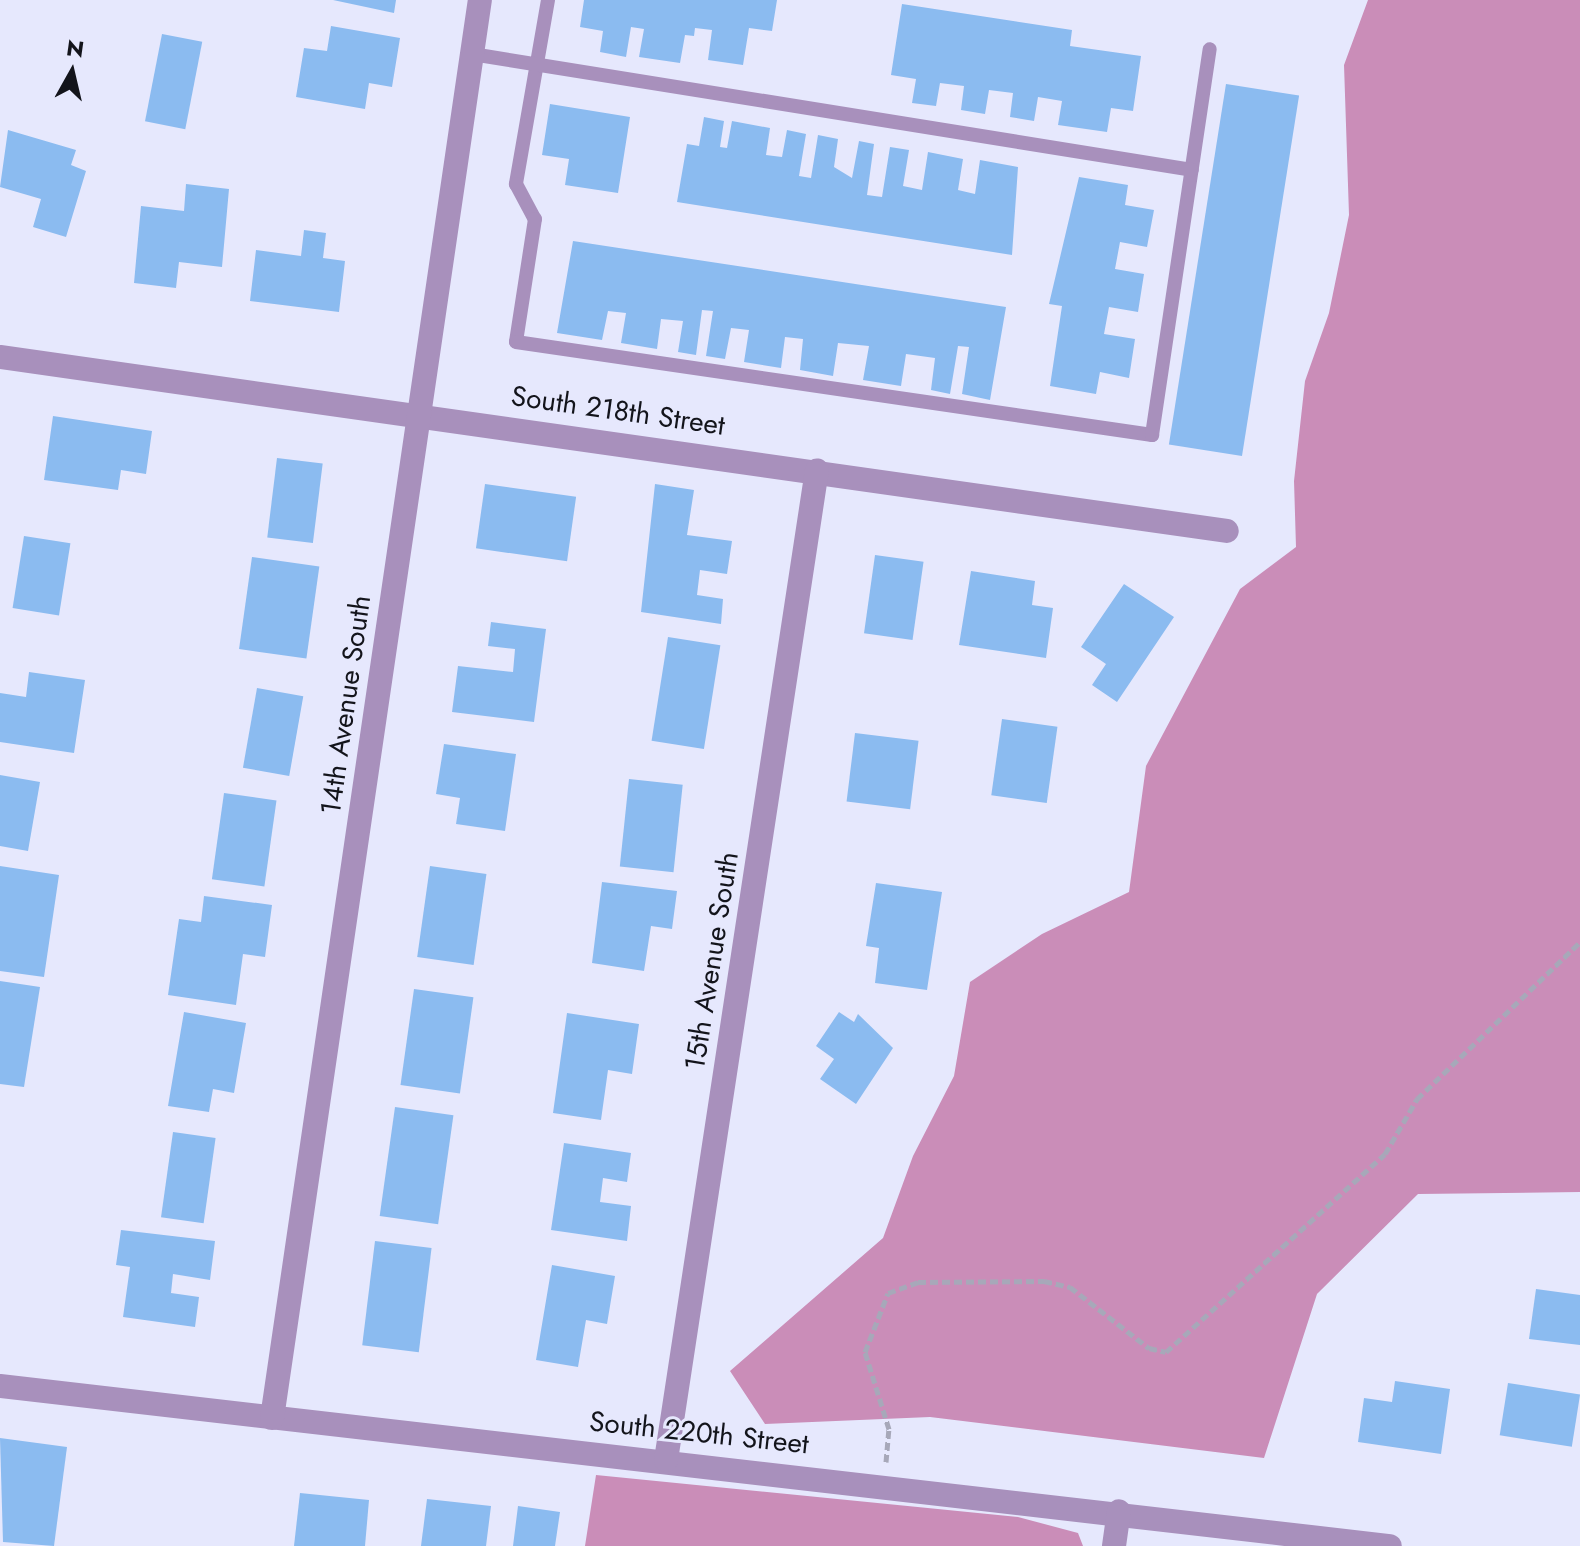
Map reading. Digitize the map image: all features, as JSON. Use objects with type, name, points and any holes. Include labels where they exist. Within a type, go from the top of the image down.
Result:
[{"type":"street","name":"14th Avenue South","points":[[272,1418],[480,0]]},
{"type":"street","name":"South 218th Street","points":[[0,357],[419,412],[1227,531]]},
{"type":"street","name":"15th Avenue South","points":[[666,1460],[817,470]]},
{"type":"street","name":"South 220th Street","points":[[0,1386],[885,1483],[1390,1546]]},
{"type":"street","points":[[1114,1546],[1119,1511]]},
{"type":"lane","points":[[548,0],[516,184],[535,219],[516,342],[1152,435],[1210,49]]},
{"type":"lane","points":[[472,54],[1192,170]]},
{"type":"path","points":[[885,1483],[889,1429],[865,1352],[888,1293],[918,1282],[1044,1281],[1095,1302],[1149,1348],[1166,1352],[1385,1154],[1412,1105],[1580,942]]},
{"type":"shaded area","points":[[1368,0],[1580,0],[1580,1192],[1418,1194],[1317,1294],[1264,1458],[930,1417],[765,1424],[730,1371],[883,1238],[913,1156],[954,1076],[970,982],[1042,934],[1129,892],[1146,766],[1240,589],[1296,547],[1294,481],[1305,381],[1329,313],[1349,215],[1344,65]]},
{"type":"shaded area","points":[[596,1475],[1018,1517],[1078,1533],[1083,1546],[585,1546]]},
{"type":"building","points":[[333,0],[396,0],[394,13]]},
{"type":"building","points":[[584,0],[777,0],[772,31],[749,28],[743,65],[708,60],[712,30],[695,28],[694,36],[685,35],[680,63],[639,57],[644,29],[631,27],[626,57],[600,52],[603,31],[580,27]]},
{"type":"building","points":[[902,4],[1072,30],[1070,46],[1141,56],[1133,111],[1111,108],[1107,132],[1058,125],[1062,101],[1038,97],[1034,121],[1010,117],[1013,93],[989,90],[985,114],[961,110],[964,86],[940,83],[936,106],[912,103],[916,79],[891,75]]},
{"type":"building","points":[[331,26],[400,38],[392,87],[369,83],[365,109],[296,97],[304,48],[327,51]]},
{"type":"building","points":[[162,34],[202,42],[185,129],[145,121]]},
{"type":"building","points":[[1226,84],[1299,96],[1242,456],[1169,445]]},
{"type":"building","points":[[550,104],[630,117],[618,193],[565,185],[569,159],[542,155]]},
{"type":"building","points":[[704,117],[724,121],[720,147],[727,148],[732,121],[770,128],[766,155],[782,157],[787,130],[806,134],[799,176],[811,178],[818,135],[838,139],[834,167],[852,178],[859,141],[874,144],[867,195],[882,197],[890,147],[909,150],[903,186],[922,190],[928,152],[963,159],[958,190],[975,194],[980,160],[1018,167],[1012,255],[677,202],[687,144],[699,146]]},
{"type":"building","points":[[8,130],[76,150],[71,165],[86,171],[66,237],[33,227],[41,199],[0,187]]},
{"type":"building","points":[[1079,177],[1128,185],[1125,205],[1154,210],[1147,247],[1120,242],[1115,269],[1144,274],[1138,312],[1109,307],[1104,334],[1135,339],[1129,378],[1100,372],[1096,394],[1050,386],[1062,306],[1049,304]]},
{"type":"building","points":[[186,184],[229,189],[222,267],[179,262],[176,288],[134,283],[141,206],[184,211]]},
{"type":"building","points":[[304,230],[326,233],[323,258],[345,261],[339,312],[250,301],[256,250],[301,256]]},
{"type":"building","points":[[573,241],[1006,307],[990,400],[962,394],[969,347],[958,346],[950,394],[931,390],[935,358],[906,354],[901,386],[863,380],[869,346],[838,343],[833,376],[800,370],[803,339],[785,337],[781,368],[744,362],[749,330],[731,328],[725,359],[706,356],[713,311],[702,310],[696,355],[678,352],[683,321],[661,319],[657,349],[621,343],[626,313],[608,311],[602,340],[557,333]]},
{"type":"building","points":[[53,416],[152,431],[146,474],[121,470],[118,490],[44,480]]},
{"type":"building","points":[[277,458],[323,464],[313,543],[267,537]]},
{"type":"building","points":[[485,484],[576,497],[567,561],[476,548]]},
{"type":"building","points":[[655,484],[694,490],[687,535],[732,541],[727,574],[700,570],[697,595],[723,599],[721,624],[641,612]]},
{"type":"building","points":[[24,536],[70,543],[59,615],[13,608]]},
{"type":"building","points":[[875,555],[924,562],[913,640],[864,633]]},
{"type":"building","points":[[252,557],[319,566],[306,659],[239,649]]},
{"type":"building","points":[[971,571],[1035,581],[1032,605],[1053,608],[1046,658],[959,645]]},
{"type":"building","points":[[1124,584],[1174,617],[1117,702],[1092,685],[1106,664],[1081,647]]},
{"type":"building","points":[[491,622],[546,629],[534,722],[452,712],[458,666],[513,672],[515,649],[488,646]]},
{"type":"building","points":[[668,637],[720,645],[704,749],[652,741]]},
{"type":"building","points":[[29,672],[85,680],[74,753],[0,742],[0,693],[26,697]]},
{"type":"building","points":[[257,688],[303,696],[289,776],[243,768]]},
{"type":"building","points":[[1002,719],[1057,727],[1047,803],[991,795]]},
{"type":"building","points":[[855,733],[919,741],[910,809],[847,801]]},
{"type":"building","points":[[444,744],[516,754],[505,831],[456,824],[460,798],[436,794]]},
{"type":"building","points":[[0,775],[40,782],[28,851],[0,846]]},
{"type":"building","points":[[629,779],[683,785],[674,872],[620,867]]},
{"type":"building","points":[[224,793],[276,800],[264,887],[212,879]]},
{"type":"building","points":[[0,866],[59,875],[44,977],[0,971]]},
{"type":"building","points":[[430,866],[486,874],[474,965],[417,957]]},
{"type":"building","points":[[602,882],[677,891],[672,929],[651,926],[644,971],[592,963]]},
{"type":"building","points":[[876,883],[942,892],[927,990],[875,983],[879,948],[866,946]]},
{"type":"building","points":[[204,896],[272,905],[265,957],[243,954],[236,1005],[168,995],[179,919],[201,922]]},
{"type":"building","points":[[0,981],[40,987],[24,1087],[0,1084]]},
{"type":"building","points":[[414,989],[473,997],[460,1093],[401,1085]]},
{"type":"building","points":[[184,1012],[246,1023],[234,1093],[213,1089],[209,1112],[168,1106]]},
{"type":"building","points":[[839,1012],[854,1022],[858,1014],[893,1048],[856,1104],[820,1079],[834,1059],[816,1046]]},
{"type":"building","points":[[567,1013],[639,1024],[632,1074],[608,1070],[601,1120],[553,1113]]},
{"type":"building","points":[[395,1107],[453,1115],[438,1224],[380,1216]]},
{"type":"building","points":[[173,1132],[216,1138],[204,1223],[161,1217]]},
{"type":"building","points":[[564,1143],[631,1153],[627,1182],[603,1178],[600,1202],[631,1206],[627,1241],[551,1230]]},
{"type":"building","points":[[121,1230],[215,1241],[210,1280],[173,1274],[171,1293],[199,1297],[195,1327],[123,1317],[130,1267],[116,1265]]},
{"type":"building","points":[[375,1241],[432,1248],[419,1352],[362,1345]]},
{"type":"building","points":[[552,1265],[615,1276],[607,1324],[586,1320],[578,1367],[536,1360]]},
{"type":"building","points":[[1536,1289],[1580,1295],[1580,1345],[1529,1339]]},
{"type":"building","points":[[1395,1381],[1450,1389],[1441,1454],[1358,1442],[1364,1398],[1392,1402]]},
{"type":"building","points":[[1508,1383],[1580,1394],[1572,1447],[1500,1435]]},
{"type":"building","points":[[0,1438],[67,1447],[54,1546],[3,1542]]},
{"type":"building","points":[[300,1493],[369,1500],[365,1546],[294,1546]]},
{"type":"building","points":[[427,1499],[491,1506],[486,1546],[421,1546]]},
{"type":"building","points":[[518,1506],[560,1512],[555,1546],[513,1546]]}]
